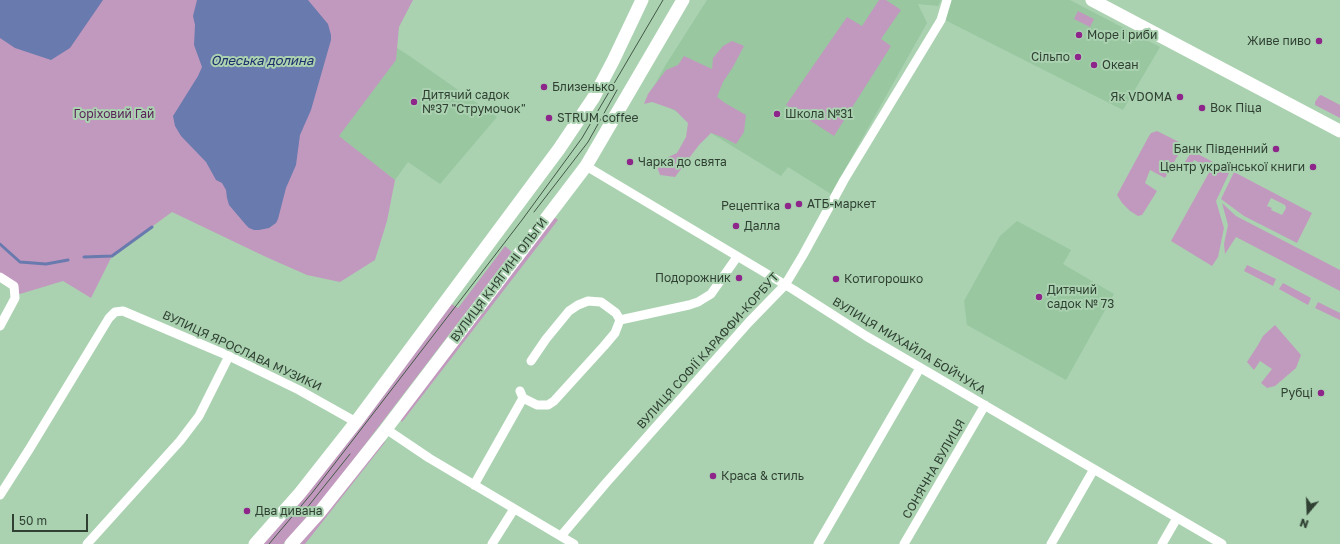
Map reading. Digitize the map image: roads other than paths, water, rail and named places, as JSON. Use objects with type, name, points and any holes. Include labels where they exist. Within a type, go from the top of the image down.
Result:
[{"type":"main road","points":[[255,544],[300,493],[356,422],[559,150],[594,97],[642,0]]},
{"type":"main road","name":"ВУЛИЦЯ КНЯГИНІ ОЛЬГИ","points":[[291,544],[319,513],[386,429],[586,166],[684,0]]},
{"type":"main road","points":[[1092,0],[1340,131]]},
{"type":"street","name":"ВУЛИЦЯ СОФІЇ КАРАФФИ-КОРБУТ","points":[[561,536],[738,334],[785,285],[844,180],[941,20],[947,0]]},
{"type":"street","name":"ВУЛИЦЯ МИХАЙЛА БОЙЧУКА","points":[[586,166],[785,285],[866,336],[1222,544]]},
{"type":"street","points":[[620,320],[698,302],[711,294],[737,257]]},
{"type":"street","points":[[0,277],[14,286],[15,298],[0,326]]},
{"type":"street","points":[[474,485],[522,395],[537,405],[548,405],[554,401],[615,333],[620,320],[616,312],[602,302],[588,301],[569,311],[546,339],[531,361]]},
{"type":"street","name":"ВУЛИЦЯ ЯРОСЛАВА МУЗИКИ","points":[[0,495],[109,318],[115,312],[123,310],[229,356],[299,390],[356,422]]},
{"type":"street","points":[[87,544],[180,441],[199,416],[229,356]]},
{"type":"street","points":[[818,544],[920,368]]},
{"type":"street","name":"СОНЯЧНА ВУЛИЦЯ","points":[[904,544],[985,405]]},
{"type":"street","points":[[386,429],[423,455],[574,544]]},
{"type":"street","points":[[1051,544],[1094,469]]},
{"type":"street","points":[[492,544],[514,509]]},
{"type":"street","points":[[1162,544],[1177,518]]},
{"type":"water","points":[[0,0],[103,0],[70,48],[51,60],[15,48],[0,38]]},
{"type":"water","name":"Олеська долина","points":[[197,0],[308,0],[328,24],[331,40],[311,110],[300,135],[296,165],[286,188],[278,219],[276,223],[269,228],[254,230],[246,225],[229,205],[226,190],[222,183],[216,180],[206,162],[181,136],[175,126],[173,116],[202,67],[194,45],[195,25],[193,16]]},
{"type":"waterway","points":[[84,257],[112,256],[152,227]]},
{"type":"waterway","points":[[0,244],[20,262],[46,264],[68,260]]},
{"type":"tram line","points":[[269,544],[312,493],[522,220],[582,138],[663,0]]},
{"type":"tram line","points":[[534,212],[588,142],[617,90]]},
{"type":"tram line","points":[[306,509],[350,454]]},
{"type":"place","name":"Море і риби","points":[[1079,35]]},
{"type":"place","name":"Живе пиво","points":[[1319,41]]},
{"type":"place","name":"Сільпо","points":[[1078,57]]},
{"type":"place","name":"Океан","points":[[1094,65]]},
{"type":"place","name":"Близенько","points":[[544,87]]},
{"type":"place","name":"Як VDOMA","points":[[1180,97]]},
{"type":"place","name":"Дитячий садок №37 \"Струмочок\"","points":[[414,102]]},
{"type":"place","name":"Вок Піца","points":[[1202,108]]},
{"type":"place","name":"Школа №31","points":[[777,114]]},
{"type":"place","name":"STRUM coffee","points":[[549,118]]},
{"type":"place","name":"Банк Південний","points":[[1276,149]]},
{"type":"place","name":"Чарка до свята","points":[[630,162]]},
{"type":"place","name":"Центр української книги","points":[[1313,167]]},
{"type":"place","name":"АТБ-маркет","points":[[799,204]]},
{"type":"place","name":"Рецептіка","points":[[788,206]]},
{"type":"place","name":"Далла","points":[[736,226]]},
{"type":"place","name":"Подорожник","points":[[739,278]]},
{"type":"place","name":"Котигорошко","points":[[836,279]]},
{"type":"place","name":"Дитячий садок № 73","points":[[1039,297]]},
{"type":"place","name":"Рубці","points":[[1321,393]]},
{"type":"place","name":"Краса & стиль","points":[[713,476]]},
{"type":"place","name":"Два дивана","points":[[247,511]]},
{"type":"park label","name":"Горіховий Гай","points":[[114,114]]}]
